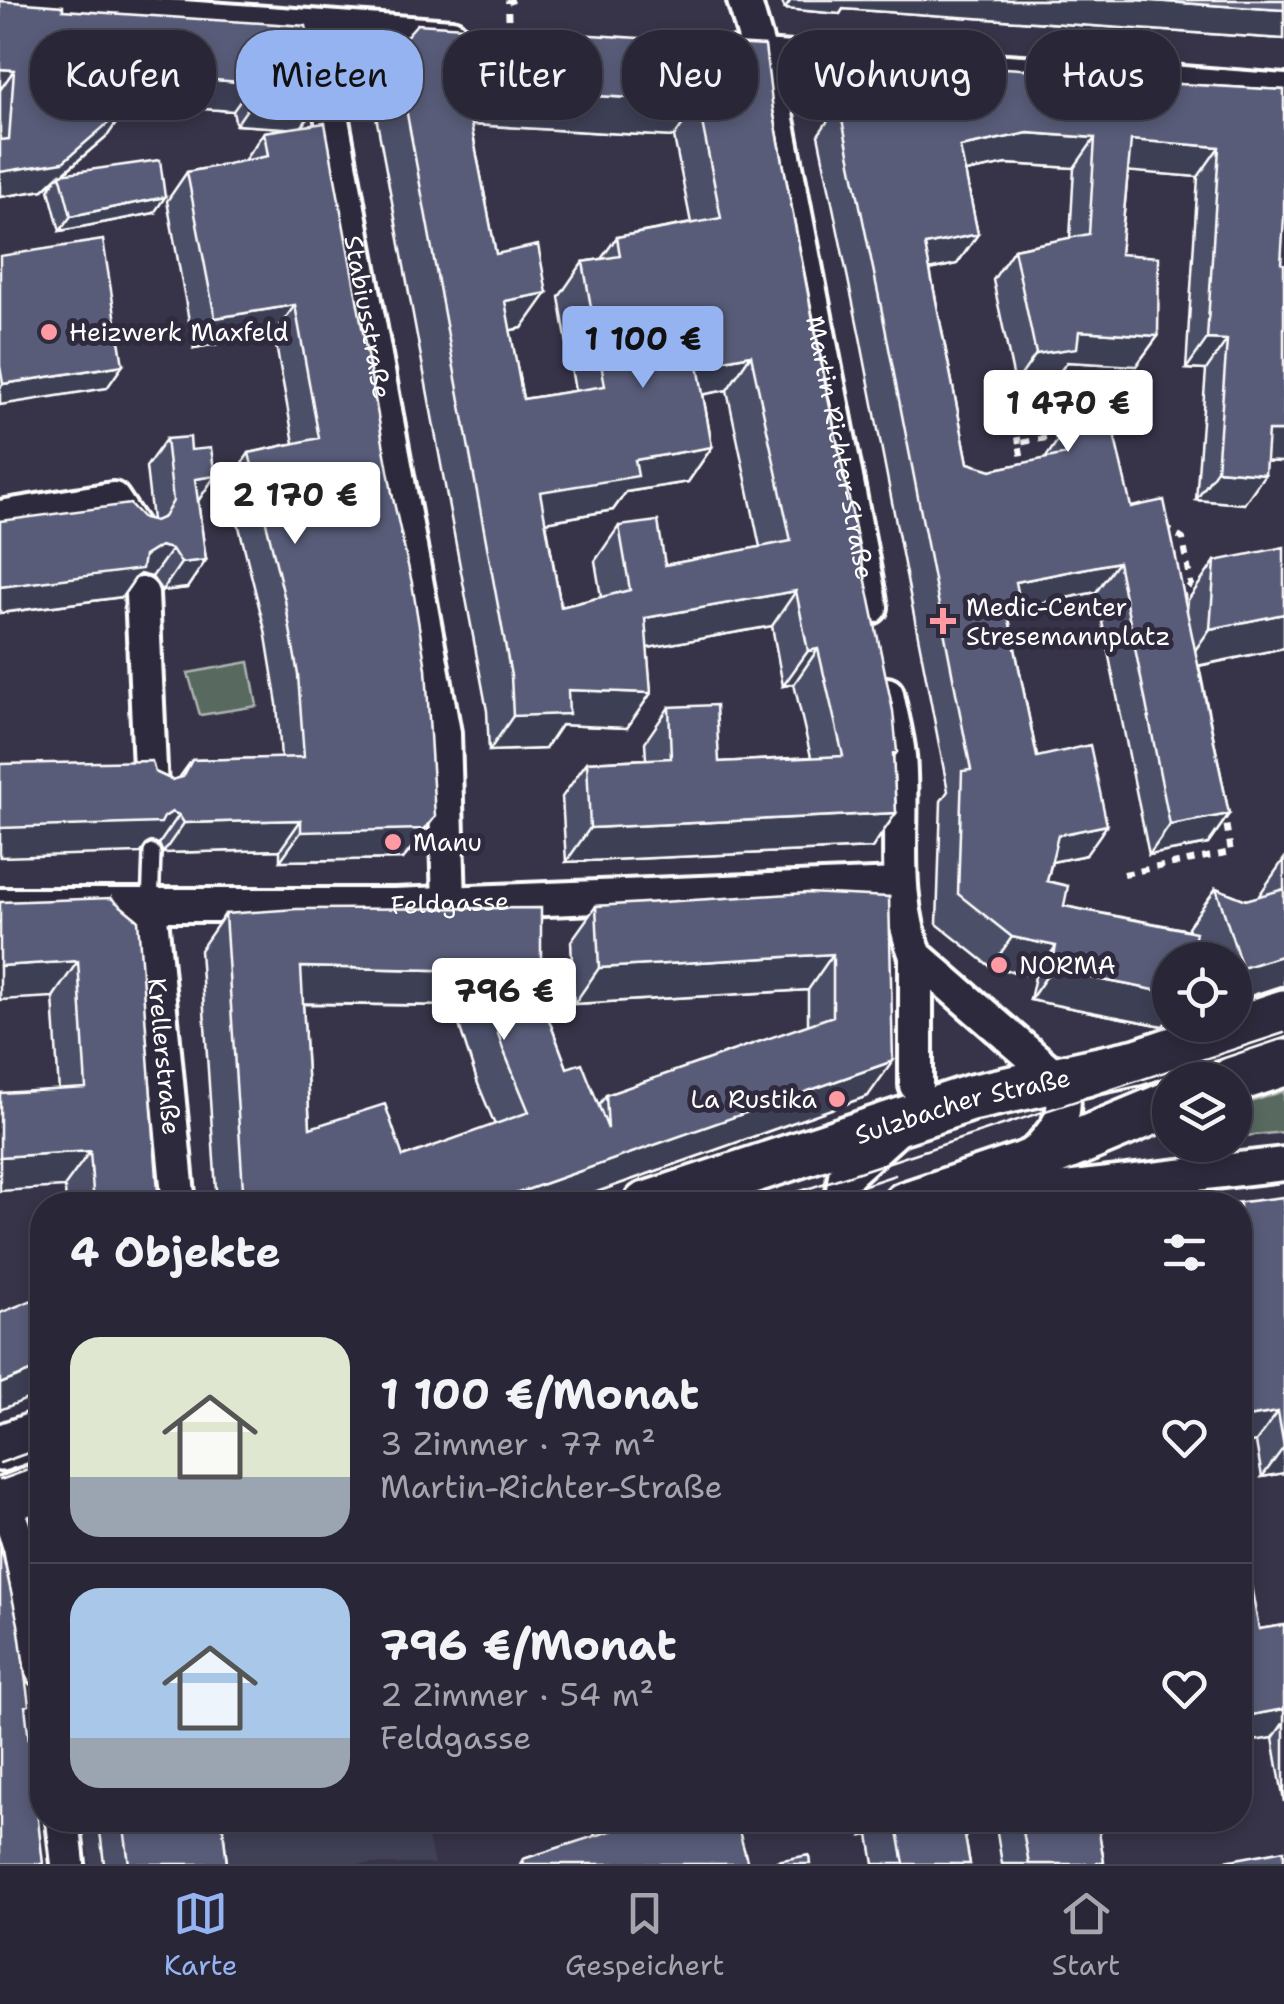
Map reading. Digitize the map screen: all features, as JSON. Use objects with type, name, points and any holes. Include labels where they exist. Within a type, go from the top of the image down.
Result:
[{"type":"main road","name":"Sulzbacher Straße","points":[[679,1192],[913,1101],[971,1098],[1137,1062],[1284,1013]]},
{"type":"main road","points":[[1252,1074],[1284,1063]]},
{"type":"main road","points":[[944,1192],[1024,1165],[1152,1112]]},
{"type":"main road","points":[[0,1448],[30,1437]]},
{"type":"street","name":"Martin-Richter-Straße","points":[[744,0],[764,58],[899,755],[900,885],[905,928],[916,956],[913,1101]]},
{"type":"street","points":[[0,4],[443,36]]},
{"type":"street","name":"Stabiusstraße","points":[[315,27],[444,733],[449,904]]},
{"type":"street","points":[[758,58],[1076,74],[1284,91]]},
{"type":"street","points":[[0,517],[113,499],[133,529]]},
{"type":"street","points":[[142,594],[151,790]]},
{"type":"street","name":"Feldgasse","points":[[0,904],[449,904],[900,885]]},
{"type":"street","name":"Krellerstraße","points":[[150,907],[178,1192]]},
{"type":"street","points":[[916,956],[1058,1080],[1066,1096],[1064,1112],[1024,1165]]},
{"type":"street","points":[[843,1192],[845,1176],[913,1101]]},
{"type":"street","points":[[1033,1192],[1284,1164]]},
{"type":"street","points":[[16,1496],[30,1602]]},
{"type":"street","points":[[64,1832],[68,1864]]},
{"type":"lane","points":[[150,907],[152,853]]},
{"type":"path","points":[[508,30],[508,2],[514,0]]},
{"type":"path","points":[[1008,390],[1024,474]]},
{"type":"path","points":[[1019,443],[1086,431]]},
{"type":"path","points":[[1152,518],[1183,539],[1191,584],[1183,593],[1186,610]]},
{"type":"path","points":[[1124,874],[1232,852],[1221,795]]},
{"type":"shaded area","points":[[86,1832],[427,1832],[434,1864],[90,1864]]},
{"type":"green space","points":[[249,662],[257,706],[200,715],[188,673]]},
{"type":"green space","points":[[1284,1091],[1284,1132],[1252,1135],[1252,1101]]},
{"type":"building","points":[[1138,0],[1284,0],[1284,10]]},
{"type":"building","points":[[0,1],[63,6],[63,10],[306,26],[307,30],[236,30],[236,82],[216,80],[216,30],[30,30],[30,120],[112,120],[63,162],[0,172],[0,140],[9,139],[14,70],[0,69]]},
{"type":"building","points":[[417,24],[512,30],[443,30],[443,120],[470,120],[496,254],[538,245],[547,293],[505,301],[523,399],[605,386],[583,262],[620,256],[617,237],[721,218],[702,120],[758,120],[758,46],[765,46],[773,110],[826,388],[893,711],[896,813],[590,828],[587,762],[671,758],[669,707],[716,705],[719,762],[843,756],[818,649],[808,651],[796,591],[645,618],[651,693],[568,690],[569,714],[513,716],[511,676],[408,120],[423,120],[423,30],[412,30]],"holes":[[[751,355],[791,541],[665,565],[658,521],[619,526],[630,590],[561,607],[540,492],[638,476],[635,460],[712,447],[698,365]]]},
{"type":"building","points":[[602,36],[622,37],[622,97],[602,96]]},
{"type":"building","points":[[1006,68],[1026,69],[1026,120],[1180,120],[1180,84],[1284,90],[1281,263],[1284,431],[1268,431],[1265,474],[1217,470],[1227,340],[1207,339],[1219,147],[1131,140],[1120,254],[1159,257],[1158,336],[1079,331],[1077,348],[1036,354],[1014,249],[1089,234],[1095,138],[1028,133],[960,147],[978,234],[925,245],[968,463],[991,470],[1066,454],[1062,434],[1112,425],[1131,507],[1164,500],[1229,814],[1170,825],[1118,562],[1016,582],[1020,602],[1006,604],[1037,757],[1090,745],[1107,825],[1058,835],[1047,881],[1068,886],[1064,906],[1196,932],[1194,942],[1152,942],[1152,990],[1051,970],[1056,946],[1012,937],[958,894],[962,771],[971,770],[842,120],[1006,120]]},
{"type":"building","points":[[325,123],[426,669],[435,817],[424,829],[301,832],[301,820],[184,823],[172,812],[161,823],[0,828],[0,764],[152,761],[155,772],[172,780],[183,777],[192,760],[304,757],[298,675],[285,600],[249,453],[319,438],[295,305],[215,318],[187,172],[268,156],[264,132]]},
{"type":"building","points":[[160,160],[165,197],[71,216],[60,174]]},
{"type":"building","name":"Heizwerk Maxfeld","points":[[103,240],[123,365],[3,384],[0,256]]},
{"type":"building","points":[[190,437],[191,450],[211,448],[215,476],[195,479],[206,560],[181,563],[172,549],[160,546],[144,556],[142,569],[0,587],[0,521],[130,504],[143,518],[155,521],[164,517],[173,501],[166,439]]},
{"type":"building","points":[[1284,547],[1284,614],[1210,629],[1215,561]]},
{"type":"building","points":[[1216,888],[1246,900],[1284,889],[1284,955],[1252,965],[1252,942],[1234,942]]},
{"type":"building","points":[[807,893],[889,897],[893,1061],[521,1192],[243,1192],[225,914],[297,909],[541,908],[541,958],[557,997],[543,1004],[567,1068],[582,1063],[608,1129],[606,1095],[833,1016],[833,954],[599,968],[596,906]],"holes":[[[301,967],[478,971],[503,1049],[529,1112],[403,1157],[385,1104],[310,1128]]]},
{"type":"building","points":[[111,898],[138,920],[158,1192],[93,1192],[90,1151],[0,1157],[0,1093],[86,1088],[78,961],[0,966],[0,902]]},
{"type":"building","points":[[1284,1197],[1284,1447],[1278,1412],[1252,1416],[1252,1201]]},
{"type":"building","points":[[30,1301],[30,1372],[0,1384],[0,1313]]},
{"type":"building","points":[[0,1542],[18,1624],[29,1705],[25,1706],[30,1750],[30,1832],[39,1832],[43,1864],[0,1864]]},
{"type":"building","points":[[1252,1591],[1259,1629],[1284,1625],[1284,1709],[1252,1715]]},
{"type":"building","points":[[125,1832],[223,1832],[227,1864],[129,1864]]},
{"type":"building","points":[[608,1832],[739,1832],[748,1864],[524,1864],[523,1859]]},
{"type":"building","points":[[898,1832],[964,1832],[970,1864],[904,1864]]},
{"type":"building","points":[[1023,1832],[1099,1832],[1104,1862],[1029,1864]]},
{"type":"building","points":[[1284,1850],[1284,1864],[1209,1864]]},
{"type":"building","points":[[809,1855],[810,1864],[777,1861]]},
{"type":"tram line","points":[[798,1192],[1284,1033]]},
{"type":"tram line","points":[[844,1192],[895,1175]]},
{"type":"tram line","points":[[0,1463],[30,1452]]},
{"type":"tram line","points":[[0,1480],[30,1469]]},
{"type":"place","name":"Heizwerk Maxfeld","points":[[49,332]]},
{"type":"place","name":"Medic-Center Stresemannplatz","points":[[943,621]]},
{"type":"place","name":"Manu","points":[[393,842]]},
{"type":"place","name":"NORMA","points":[[999,965]]},
{"type":"place","name":"La Rustika","points":[[837,1099]]}]
